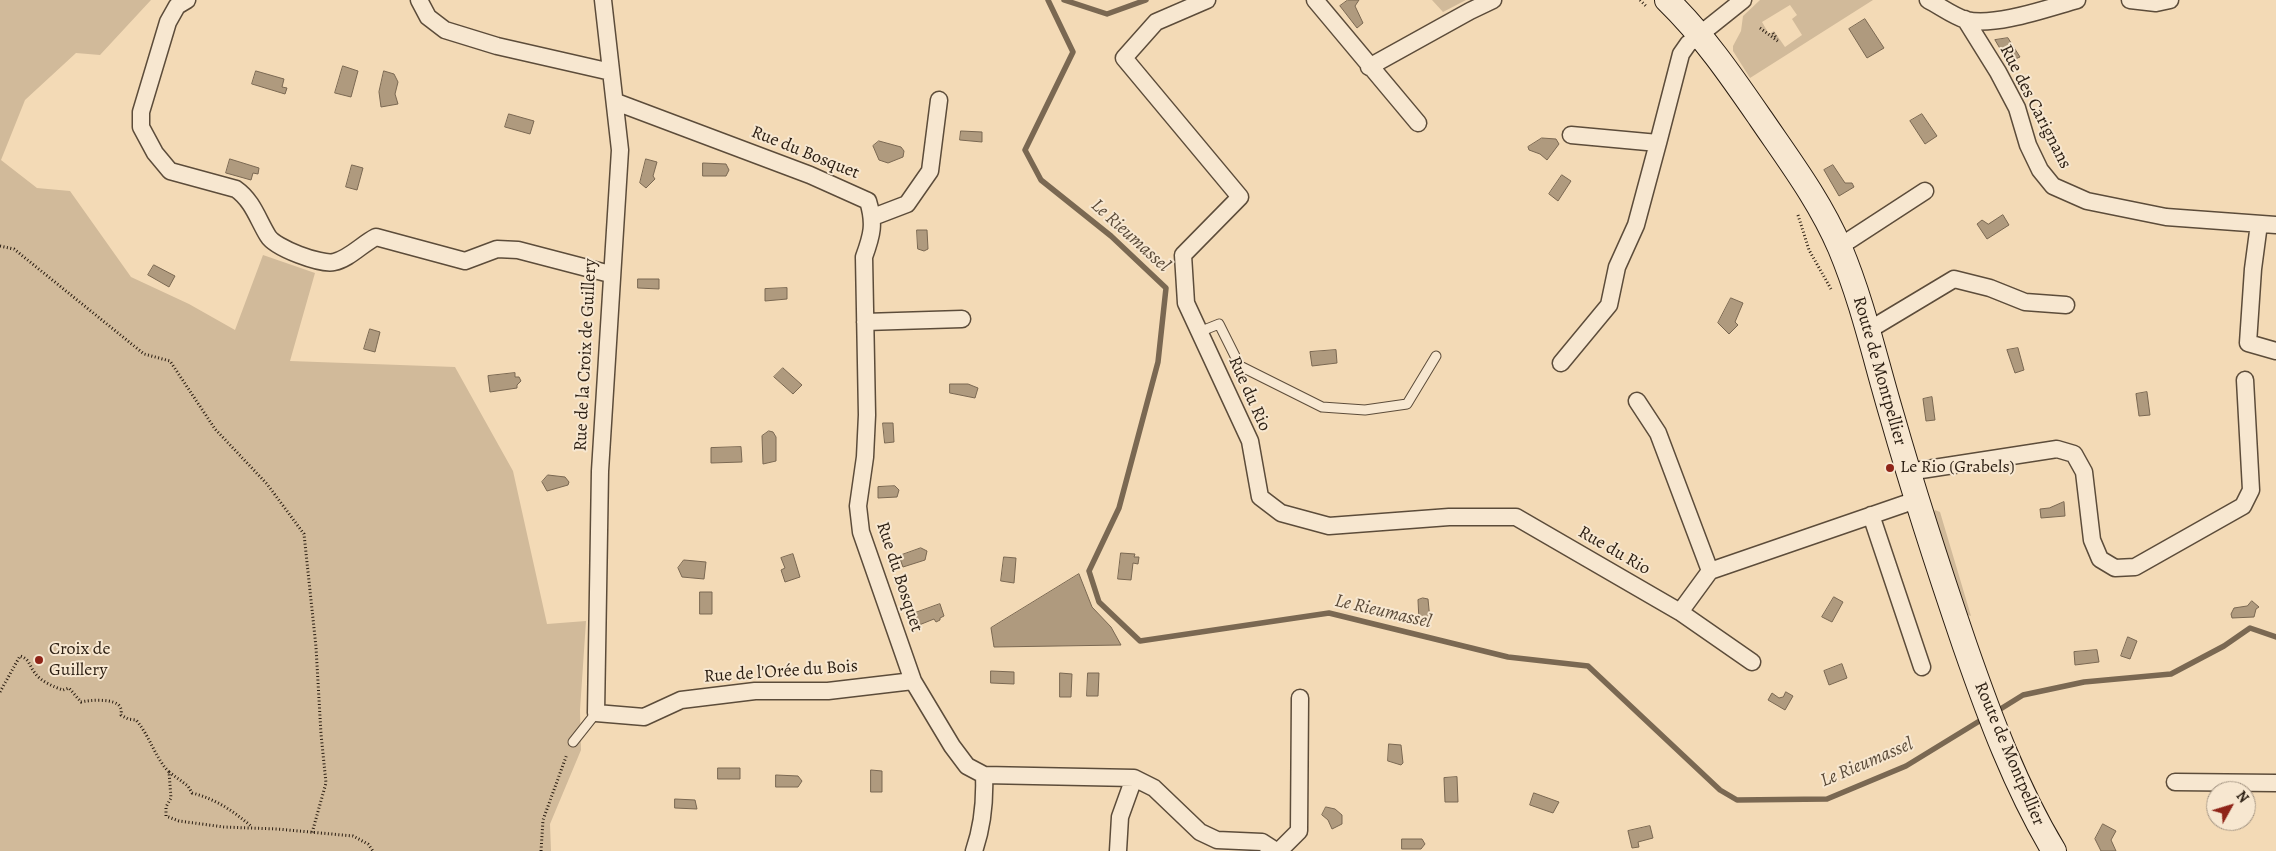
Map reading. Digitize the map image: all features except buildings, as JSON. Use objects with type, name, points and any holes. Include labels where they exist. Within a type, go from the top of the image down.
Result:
[{"type":"street","points":[[187,0],[176,6],[168,22],[140,112],[141,127],[155,153],[170,171],[236,189],[244,194],[268,238],[275,245],[285,250],[332,263],[343,259],[376,237],[465,261],[497,249],[518,250],[610,274]]},
{"type":"street","points":[[418,0],[428,17],[445,30],[507,48],[610,72]]},
{"type":"street","name":"Rue de la Croix de Guillery","points":[[596,713],[600,471],[610,274],[620,150],[603,0]]},
{"type":"street","name":"Rue du Rio","points":[[1207,0],[1156,22],[1124,58],[1240,197],[1183,255],[1186,304],[1250,441],[1260,497],[1281,512],[1328,526],[1449,517],[1516,517],[1680,612],[1752,662]]},
{"type":"street","points":[[1315,0],[1369,67],[1418,123]]},
{"type":"street","points":[[1369,67],[1493,0]]},
{"type":"street","points":[[1561,363],[1609,305],[1617,267],[1636,225],[1681,54],[1686,47],[1743,0]]},
{"type":"street","points":[[1928,0],[1966,20],[1985,21],[2010,17],[2077,0]]},
{"type":"street","points":[[2130,0],[2156,3],[2170,0]]},
{"type":"street","name":"Route de Montpellier","points":[[1660,7],[1700,35],[1721,61],[1796,169],[1819,206],[1839,247],[1869,330],[1916,500],[1983,698],[2000,741],[2048,846]]},
{"type":"street","name":"Rue des Carignans","points":[[1966,20],[1998,72],[2016,108],[2028,145],[2040,170],[2054,186],[2087,201],[2166,217],[2276,225]]},
{"type":"street","points":[[873,217],[908,204],[930,171],[938,100]]},
{"type":"street","name":"Rue du Bosquet","points":[[616,102],[810,175],[868,201],[873,217],[871,238],[864,258],[868,415],[865,457],[858,506],[860,532],[913,681],[952,746],[967,766],[984,775]]},
{"type":"street","points":[[1571,135],[1658,143]]},
{"type":"street","points":[[1839,247],[1925,190]]},
{"type":"street","points":[[2259,224],[2253,269],[2248,344],[2276,351]]},
{"type":"street","points":[[1869,330],[1954,279],[1990,288],[2025,302],[2066,305]]},
{"type":"street","points":[[865,322],[962,319]]},
{"type":"street","points":[[1908,472],[2057,449],[2074,454],[2084,472],[2092,540],[2100,559],[2115,568],[2135,567],[2243,506],[2251,490],[2245,380]]},
{"type":"street","points":[[1637,401],[1658,433],[1710,571]]},
{"type":"street","points":[[1680,612],[1710,571],[1916,500]]},
{"type":"street","points":[[1871,515],[1922,667]]},
{"type":"street","name":"Rue de l'Orée du Bois","points":[[596,713],[644,717],[681,700],[755,691],[828,690],[913,681]]},
{"type":"street","points":[[974,851],[984,787],[984,775],[1134,778],[1154,788],[1200,832],[1217,840],[1262,842],[1278,851],[1299,831],[1300,698]]},
{"type":"street","points":[[1118,851],[1120,817],[1134,778]]},
{"type":"street","points":[[2175,782],[2276,783]]},
{"type":"lane","points":[[1199,332],[1219,324],[1240,366],[1322,407],[1365,410],[1407,404],[1436,356]]},
{"type":"lane","points":[[573,742],[596,713]]},
{"type":"path","points":[[1640,0],[1660,7]]},
{"type":"path","points":[[1760,28],[1779,42],[1773,34]]},
{"type":"path","points":[[1796,209],[1809,250],[1833,291]]},
{"type":"path","points":[[0,246],[14,249],[144,354],[170,362],[215,429],[267,484],[304,534],[316,647],[326,783],[312,833]]},
{"type":"path","points":[[0,692],[20,656],[25,657],[31,664],[35,674],[55,688],[63,690],[69,688],[81,702],[95,699],[116,703],[120,707],[121,715],[128,719],[136,720],[143,728],[156,749],[162,764],[188,786],[192,793],[209,797],[233,811],[251,827]]},
{"type":"path","points":[[541,851],[543,820],[555,783],[573,742]]},
{"type":"path","points":[[170,772],[171,798],[166,807],[166,816],[188,822],[224,827],[251,827],[353,836],[368,844],[373,851]]},
{"type":"shaded area","points":[[0,0],[151,0],[100,55],[76,53],[25,100],[1,160],[37,188],[70,191],[131,277],[189,304],[235,330],[263,255],[315,273],[290,361],[455,367],[513,471],[547,624],[586,621],[580,710],[581,750],[550,824],[551,851],[0,851]]},
{"type":"shaded area","points":[[1348,0],[1359,0],[1355,6],[1363,23],[1357,28],[1340,6]]},
{"type":"shaded area","points":[[1432,0],[1466,0],[1443,12]]},
{"type":"shaded area","points":[[1760,0],[1873,0],[1750,78],[1733,51],[1733,46],[1741,31],[1743,16]],"holes":[[[1790,5],[1797,15],[1792,19],[1802,35],[1785,47],[1774,31],[1769,34],[1762,22]]]},
{"type":"shaded area","points":[[1865,19],[1884,48],[1867,58],[1849,29]]},
{"type":"shaded area","points":[[2008,38],[2020,57],[2008,62],[1995,40]]},
{"type":"shaded area","points":[[343,66],[358,71],[351,97],[335,93]]},
{"type":"shaded area","points":[[256,71],[284,79],[282,87],[287,88],[285,94],[252,84]]},
{"type":"shaded area","points":[[384,71],[394,74],[398,82],[395,94],[398,104],[381,107],[379,92]]},
{"type":"shaded area","points":[[509,114],[534,121],[530,134],[505,127]]},
{"type":"shaded area","points":[[1922,114],[1937,136],[1925,144],[1910,121]]},
{"type":"shaded area","points":[[961,131],[982,132],[982,142],[960,140]]},
{"type":"shaded area","points":[[1542,138],[1556,139],[1559,144],[1547,160],[1540,154],[1529,150],[1528,147]]},
{"type":"shaded area","points":[[879,141],[901,147],[904,151],[903,157],[888,163],[879,160],[873,146]]},
{"type":"shaded area","points":[[230,159],[259,168],[258,174],[253,173],[251,180],[226,173]]},
{"type":"shaded area","points":[[646,159],[657,162],[653,176],[655,179],[646,188],[640,183]]},
{"type":"shaded area","points":[[703,163],[726,164],[729,170],[726,176],[703,176]]},
{"type":"shaded area","points":[[352,165],[363,168],[357,190],[346,187]]},
{"type":"shaded area","points":[[1833,165],[1845,183],[1852,183],[1854,187],[1839,196],[1824,170]]},
{"type":"shaded area","points":[[1562,175],[1571,181],[1558,201],[1549,194]]},
{"type":"shaded area","points":[[2003,215],[2009,225],[1987,239],[1977,224],[1982,220],[1988,224]]},
{"type":"shaded area","points":[[917,230],[927,230],[928,249],[924,251],[918,249]]},
{"type":"shaded area","points":[[154,265],[175,276],[169,287],[148,275]]},
{"type":"shaded area","points":[[638,279],[659,279],[659,289],[638,288]]},
{"type":"shaded area","points":[[787,288],[787,299],[765,301],[765,289]]},
{"type":"shaded area","points":[[1731,298],[1743,303],[1735,322],[1738,325],[1729,334],[1718,323]]},
{"type":"shaded area","points":[[370,329],[380,332],[375,352],[364,349]]},
{"type":"shaded area","points":[[2018,348],[2024,370],[2015,373],[2007,350]]},
{"type":"shaded area","points":[[1336,350],[1337,363],[1312,366],[1310,352]]},
{"type":"shaded area","points":[[783,368],[802,385],[793,394],[774,377]]},
{"type":"shaded area","points":[[515,373],[515,377],[519,377],[521,381],[517,388],[490,392],[488,376]]},
{"type":"shaded area","points":[[950,384],[968,384],[978,388],[975,398],[950,393]]},
{"type":"shaded area","points":[[2147,392],[2150,415],[2139,416],[2136,394]]},
{"type":"shaded area","points":[[1932,397],[1935,420],[1926,421],[1923,399]]},
{"type":"shaded area","points":[[883,423],[893,423],[894,442],[885,443]]},
{"type":"shaded area","points":[[769,431],[773,432],[776,437],[776,461],[763,464],[762,436]]},
{"type":"shaded area","points":[[741,447],[742,462],[711,463],[711,448]]},
{"type":"shaded area","points":[[548,475],[565,477],[569,482],[568,485],[547,491],[542,482]]},
{"type":"shaded area","points":[[895,486],[899,490],[897,497],[878,498],[878,487]]},
{"type":"shaded area","points":[[2064,502],[2065,516],[2041,518],[2040,509],[2049,508]]},
{"type":"shaded area","points":[[1935,510],[1940,512],[1971,616],[1965,614],[1932,515]]},
{"type":"shaded area","points":[[921,548],[927,551],[925,560],[903,567],[899,556]]},
{"type":"shaded area","points":[[1121,553],[1135,554],[1134,557],[1139,557],[1138,564],[1133,563],[1131,580],[1118,579]]},
{"type":"shaded area","points":[[793,554],[800,577],[785,582],[781,570],[785,568],[781,558]]},
{"type":"shaded area","points":[[1004,557],[1016,558],[1014,583],[1001,581]]},
{"type":"shaded area","points":[[684,560],[706,562],[704,579],[682,577],[678,568]]},
{"type":"shaded area","points":[[1079,574],[1092,607],[1111,627],[1121,645],[994,647],[991,628]]},
{"type":"shaded area","points":[[700,592],[712,592],[712,614],[700,614]]},
{"type":"shaded area","points":[[1834,597],[1843,602],[1832,622],[1822,617]]},
{"type":"shaded area","points":[[1428,599],[1430,620],[1419,621],[1418,600]]},
{"type":"shaded area","points":[[2252,601],[2259,607],[2256,609],[2254,617],[2232,618],[2231,614],[2234,608],[2247,606]]},
{"type":"shaded area","points":[[940,604],[944,616],[940,620],[936,622],[934,619],[919,625],[915,613]]},
{"type":"shaded area","points":[[2128,637],[2137,641],[2130,659],[2121,656]]},
{"type":"shaded area","points":[[2097,650],[2099,662],[2075,665],[2074,652]]},
{"type":"shaded area","points":[[1842,664],[1847,678],[1829,685],[1824,671]]},
{"type":"shaded area","points":[[991,671],[1014,672],[1014,684],[991,683]]},
{"type":"shaded area","points":[[1060,673],[1072,674],[1071,697],[1060,697]]},
{"type":"shaded area","points":[[1088,673],[1099,673],[1098,696],[1087,696]]},
{"type":"shaded area","points":[[1786,692],[1793,696],[1785,710],[1768,700],[1772,693],[1779,698],[1783,697]]},
{"type":"shaded area","points":[[1389,744],[1401,745],[1403,763],[1401,765],[1388,761]]},
{"type":"shaded area","points":[[718,768],[740,768],[740,779],[718,779]]},
{"type":"shaded area","points":[[871,770],[882,771],[882,792],[871,792]]},
{"type":"shaded area","points":[[776,775],[798,776],[802,781],[798,787],[776,787]]},
{"type":"shaded area","points":[[1457,777],[1458,802],[1445,802],[1444,778]]},
{"type":"shaded area","points":[[1534,793],[1559,802],[1553,813],[1530,805]]},
{"type":"shaded area","points":[[675,799],[695,800],[697,809],[675,808]]},
{"type":"shaded area","points":[[1326,807],[1335,809],[1342,815],[1342,824],[1332,829],[1328,820],[1322,815]]},
{"type":"shaded area","points":[[2103,824],[2116,831],[2111,840],[2116,851],[2101,851],[2095,839]]},
{"type":"shaded area","points":[[1650,826],[1653,838],[1638,842],[1639,847],[1632,848],[1628,831]]},
{"type":"shaded area","points":[[1402,839],[1422,839],[1425,844],[1421,849],[1402,849]]},
{"type":"waterway","name":"Le Rieumassel","points":[[1048,0],[1073,52],[1025,150],[1041,180],[1111,236],[1166,288],[1158,362],[1119,508],[1089,571],[1099,602],[1140,641],[1329,613],[1508,657],[1588,666],[1720,790],[1737,800],[1827,799],[1906,766],[1986,717]]},
{"type":"waterway","points":[[1064,0],[1107,14],[1146,0]]},
{"type":"waterway","name":"Le Rieumassel","points":[[1994,713],[2023,695],[2084,682],[2171,674],[2224,646],[2250,628],[2276,637]]},
{"type":"place","name":"Le Rio (Grabels)","points":[[1890,468]]},
{"type":"place","name":"Croix de Guillery","points":[[39,660]]}]
